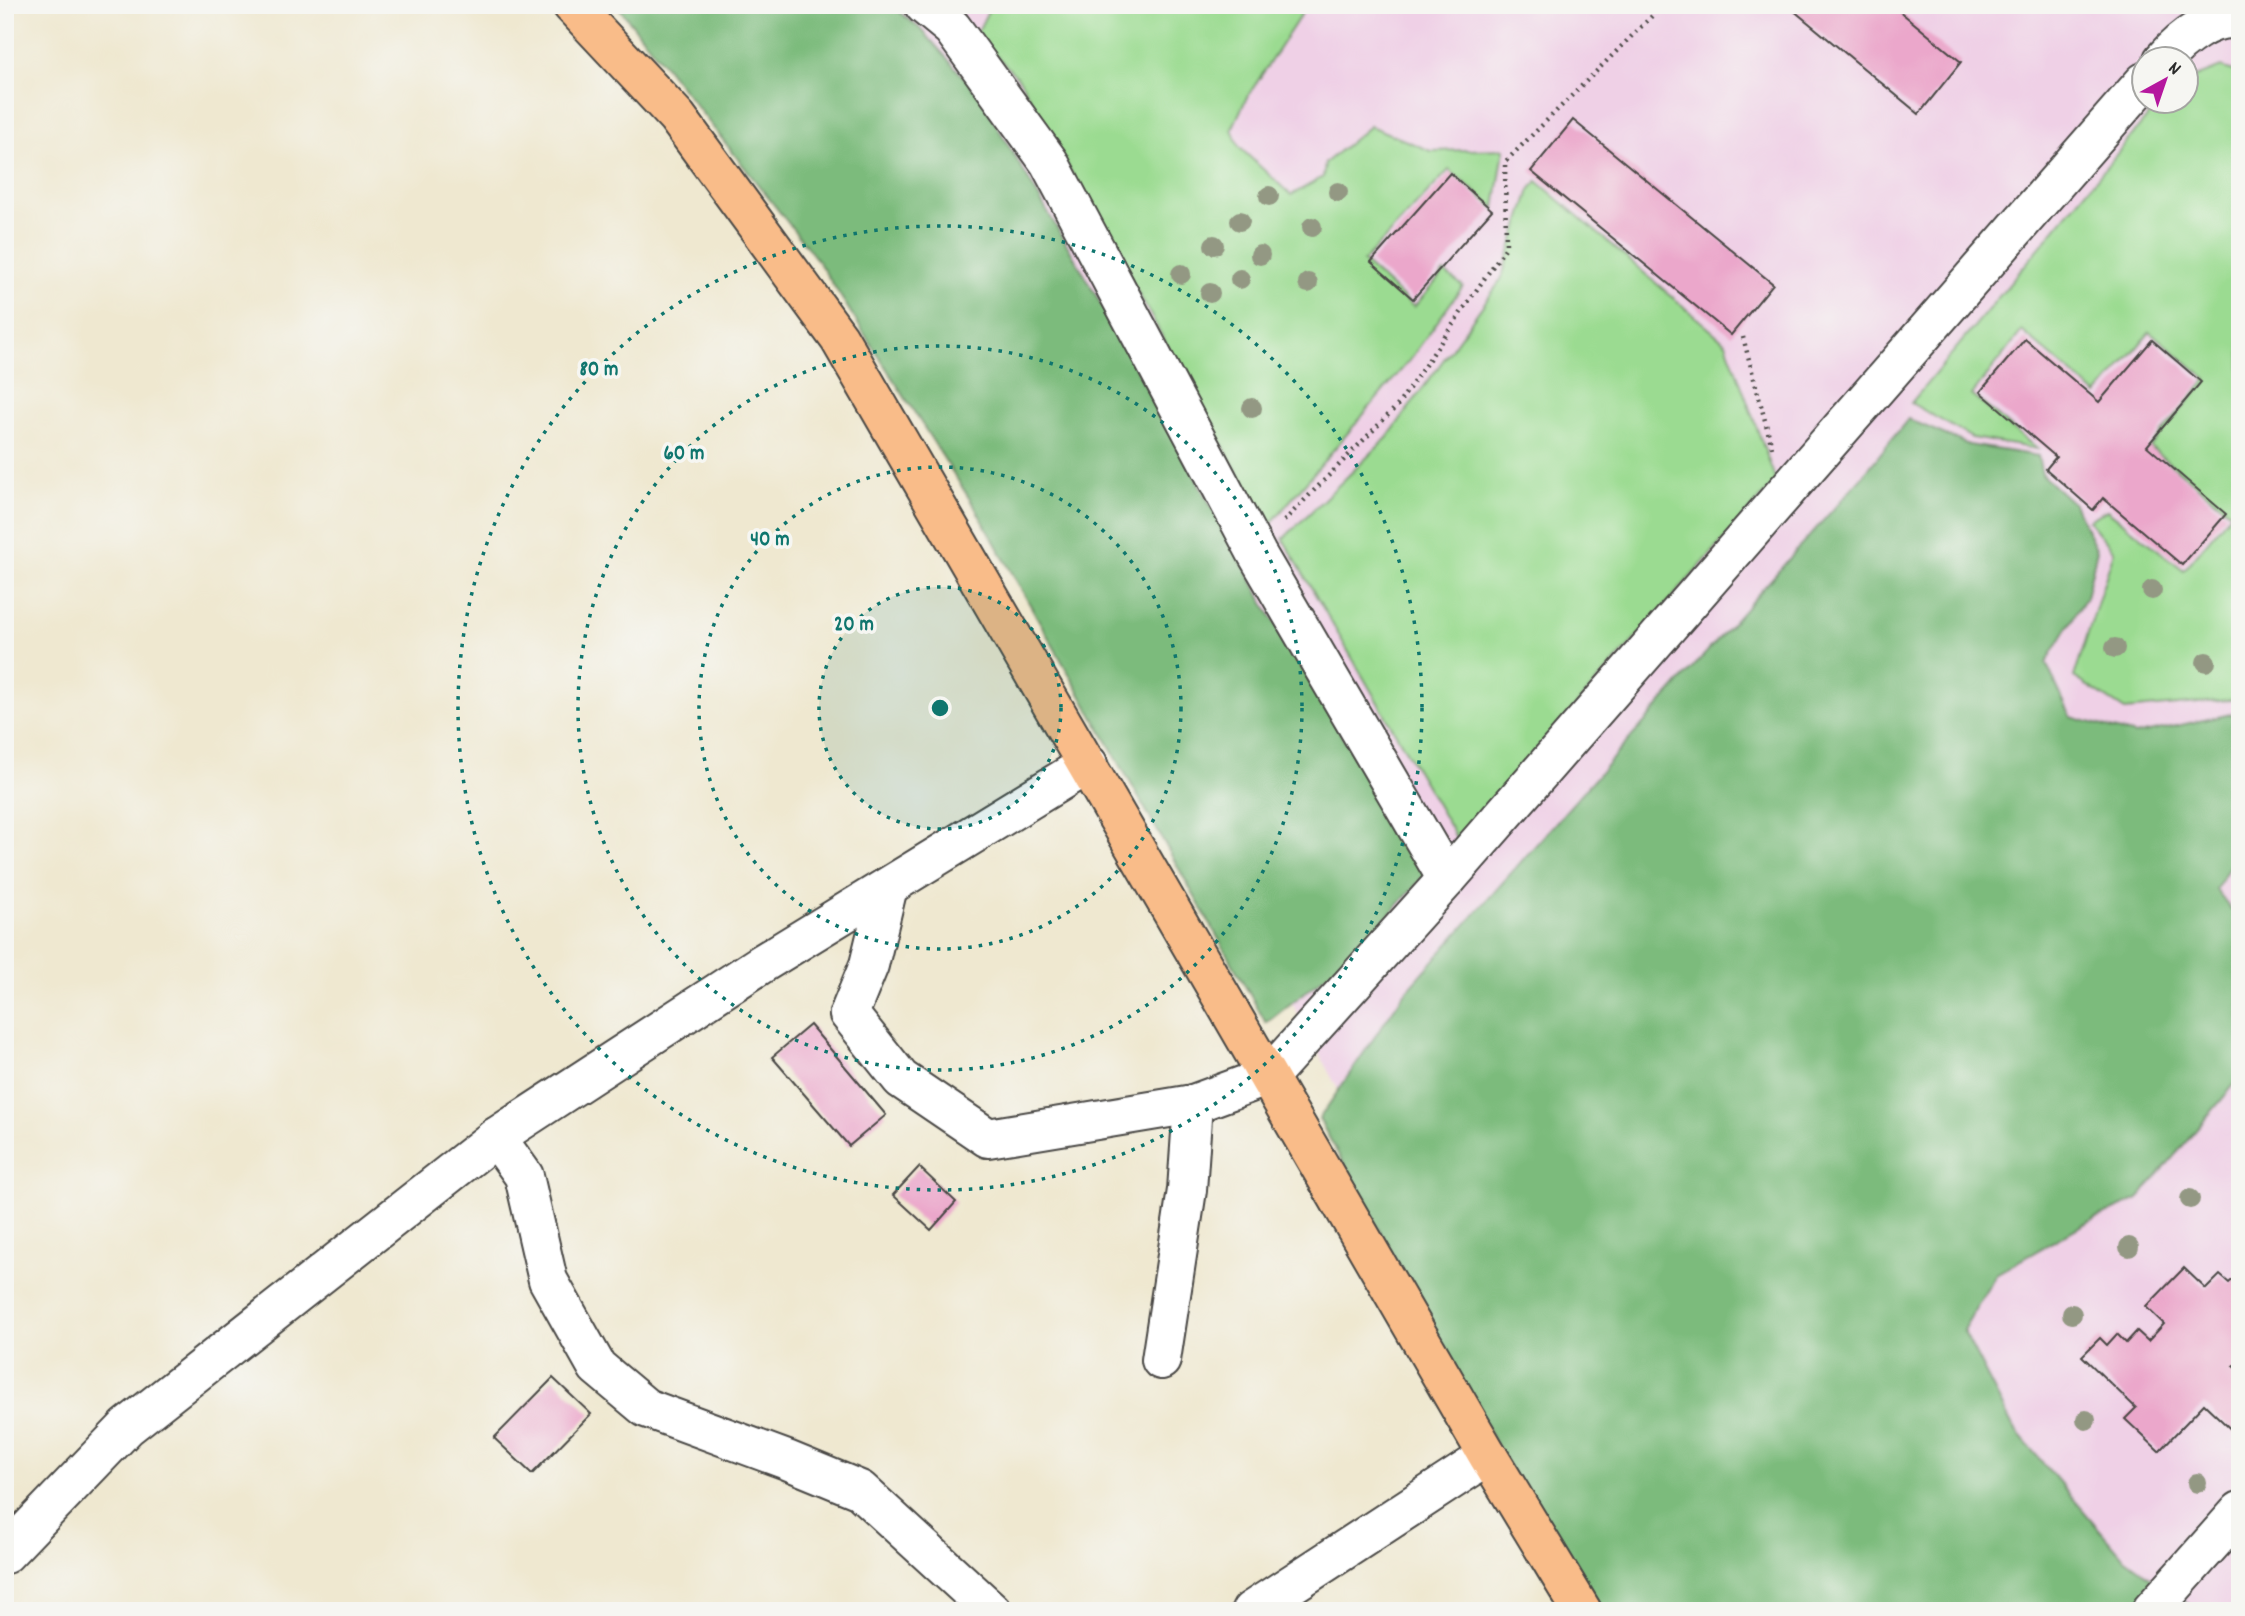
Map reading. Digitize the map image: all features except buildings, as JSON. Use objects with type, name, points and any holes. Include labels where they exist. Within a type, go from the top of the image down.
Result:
[{"type":"main road","points":[[572,5],[677,117],[839,338],[1488,1456],[1582,1611]]},
{"type":"street","points":[[924,5],[952,28],[1049,162],[1258,554],[1447,879]]},
{"type":"street","points":[[2180,46],[2208,24],[2224,18],[2240,20]]},
{"type":"street","points":[[888,887],[869,965],[849,1014],[901,1079],[988,1138],[1193,1104],[1269,1076],[1447,879],[2130,98]]},
{"type":"street","points":[[5,1554],[127,1427],[496,1137],[763,963],[1088,764]]},
{"type":"street","points":[[1161,1360],[1184,1215],[1193,1104]]},
{"type":"street","points":[[496,1137],[524,1176],[548,1280],[597,1367],[646,1408],[860,1490],[992,1611]]},
{"type":"street","points":[[1251,1611],[1488,1456]]},
{"type":"street","points":[[2151,1611],[2240,1511]]},
{"type":"path","points":[[1283,522],[1397,406],[1506,247],[1505,162],[1663,5]]},
{"type":"path","points":[[1743,337],[1773,450]]},
{"type":"shaded area","points":[[669,5],[2240,5],[2240,1611],[1634,1611],[1342,1097],[1092,627]]},
{"type":"green space","points":[[617,5],[891,5],[923,31],[977,92],[1087,279],[1270,614],[1425,875],[1357,951],[1266,1023],[976,509],[818,261]]},
{"type":"green space","points":[[991,5],[1302,5],[1304,10],[1246,99],[1232,129],[1239,147],[1291,195],[1323,177],[1325,163],[1370,126],[1431,151],[1504,149],[1495,208],[1449,170],[1363,262],[1414,307],[1444,272],[1463,286],[1409,361],[1268,527],[1020,80],[976,35]]},
{"type":"green space","points":[[2221,67],[2240,73],[2240,699],[2125,710],[2074,677],[2114,551],[2088,520],[2107,510],[2184,570],[2231,513],[2150,447],[2207,379],[2150,332],[2097,395],[2022,331],[1972,395],[2037,449],[1972,438],[1911,403],[2148,116],[2200,116],[2200,75]]},
{"type":"green space","points":[[1537,181],[1726,343],[1776,481],[1457,839],[1283,539],[1387,438],[1501,280],[1530,190]]},
{"type":"green space","points":[[1908,419],[1969,445],[2038,456],[2042,475],[2074,504],[2097,550],[2086,597],[2046,663],[2071,717],[2135,735],[2240,712],[2240,848],[2216,889],[2240,921],[2240,1078],[2138,1199],[2084,1224],[1996,1274],[1963,1330],[2014,1429],[2123,1557],[2197,1611],[1601,1611],[1502,1456],[1319,1119],[1403,995],[1860,479]]}]
